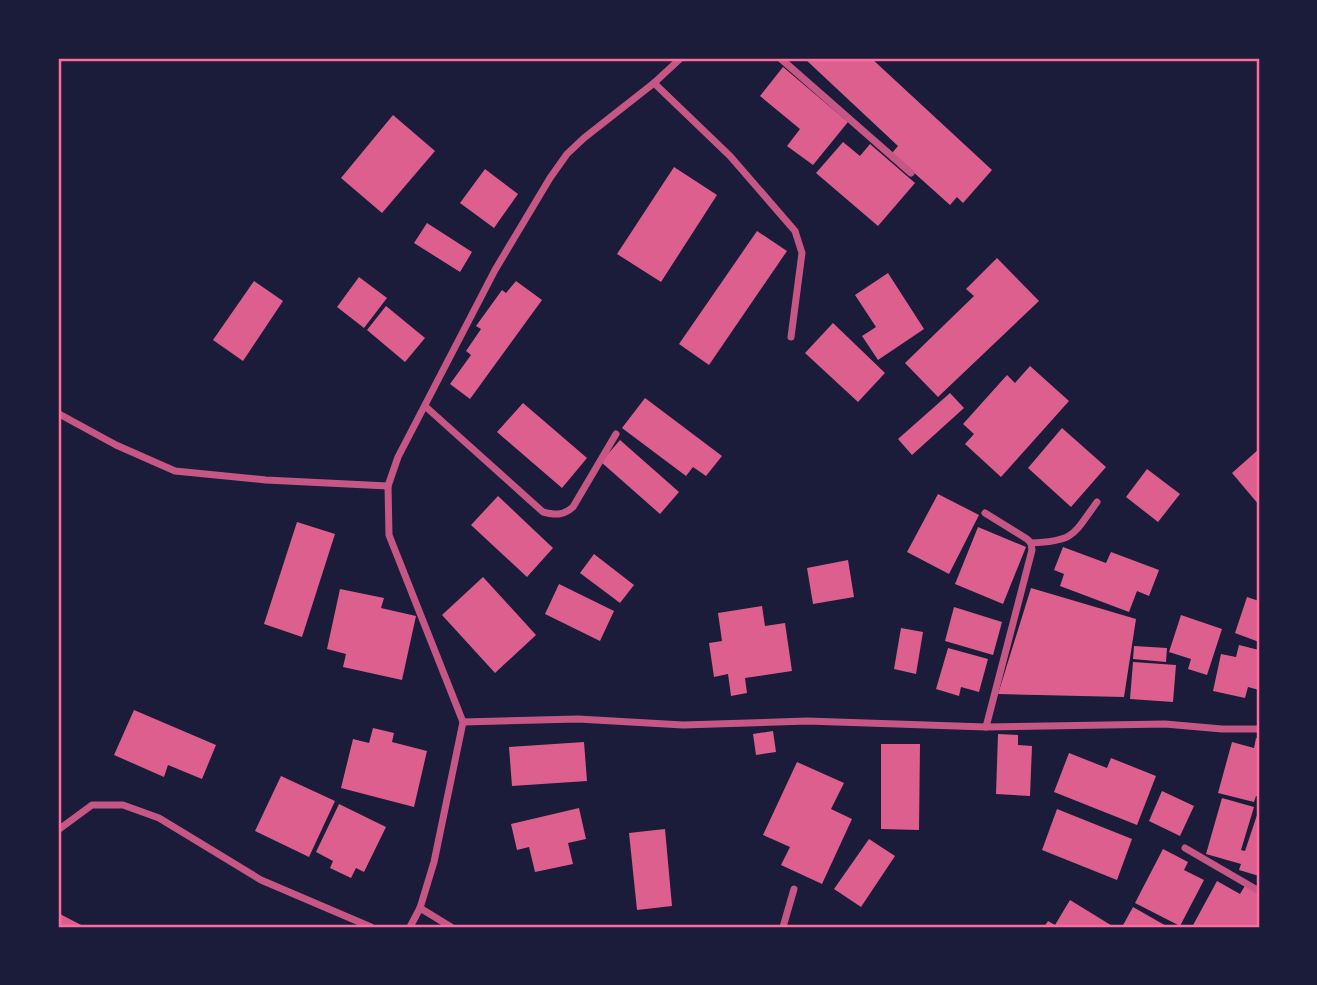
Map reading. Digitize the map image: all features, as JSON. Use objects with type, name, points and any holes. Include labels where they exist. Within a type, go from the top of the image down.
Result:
[{"type":"street","points":[[410,927],[420,908],[433,862],[463,722],[389,535],[387,486],[398,457],[495,270],[550,178],[567,154],[584,138],[654,83],[681,58]]},
{"type":"street","points":[[780,58],[911,173]]},
{"type":"street","points":[[654,83],[730,156],[796,231],[802,253],[791,337]]},
{"type":"street","points":[[426,407],[542,512],[549,514],[566,513],[573,507],[616,434]]},
{"type":"street","points":[[61,415],[116,445],[176,471],[266,481],[387,486]]},
{"type":"street","points":[[985,513],[1031,543],[1048,542],[1069,537],[1097,502]]},
{"type":"street","points":[[986,727],[1032,550],[1031,543]]},
{"type":"street","points":[[463,722],[578,719],[683,725],[807,721],[986,727],[1165,724],[1259,729]]},
{"type":"street","points":[[58,830],[92,805],[123,805],[159,818],[261,880],[371,927]]},
{"type":"street","points":[[1185,848],[1259,891]]},
{"type":"street","points":[[783,927],[794,889]]},
{"type":"street","points":[[420,908],[451,927]]},
{"type":"building","points":[[804,58],[871,58],[992,170],[963,203],[957,197],[950,205],[892,153],[898,146]]},
{"type":"building","points":[[783,67],[848,122],[813,165],[787,146],[800,129],[760,96]]},
{"type":"building","points":[[393,115],[435,151],[382,213],[341,178]]},
{"type":"building","points":[[843,142],[860,156],[870,144],[915,183],[878,226],[816,173]]},
{"type":"building","points":[[674,167],[717,195],[661,282],[617,254]]},
{"type":"building","points":[[485,169],[518,194],[494,228],[460,203]]},
{"type":"building","points":[[427,223],[472,252],[460,272],[414,243]]},
{"type":"building","points":[[757,231],[787,251],[709,365],[679,344]]},
{"type":"building","points":[[997,258],[1039,301],[938,397],[905,363],[974,296],[966,289]]},
{"type":"building","points":[[888,273],[924,329],[878,360],[862,336],[876,327],[855,295]]},
{"type":"building","points":[[359,277],[387,298],[364,328],[337,307]]},
{"type":"building","points":[[254,281],[283,301],[243,361],[213,340]]},
{"type":"building","points":[[516,281],[542,300],[470,399],[450,384],[471,355],[466,351],[481,329],[476,326],[502,290],[506,293]]},
{"type":"building","points":[[386,306],[425,338],[405,362],[367,330]]},
{"type":"building","points":[[833,323],[885,373],[858,402],[805,353]]},
{"type":"building","points":[[1030,366],[1069,401],[1001,477],[965,444],[974,434],[963,424],[1007,375],[1015,383]]},
{"type":"building","points":[[950,393],[964,408],[912,455],[898,439]]},
{"type":"building","points":[[645,398],[722,456],[706,476],[693,467],[686,476],[622,428]]},
{"type":"building","points":[[523,403],[587,458],[562,488],[497,432]]},
{"type":"building","points":[[1062,428],[1106,467],[1071,507],[1028,468]]},
{"type":"building","points":[[620,440],[679,492],[660,514],[601,462]]},
{"type":"building","points":[[1259,449],[1259,505],[1232,473]]},
{"type":"building","points":[[1147,469],[1180,494],[1158,522],[1126,497]]},
{"type":"building","points":[[938,494],[979,515],[949,574],[907,552]]},
{"type":"building","points":[[498,496],[553,548],[527,577],[471,525]]},
{"type":"building","points":[[297,522],[335,534],[302,637],[264,624]]},
{"type":"building","points":[[978,527],[1026,547],[1003,604],[955,584]]},
{"type":"building","points":[[1063,547],[1106,563],[1111,552],[1159,570],[1149,596],[1137,591],[1129,612],[1060,586],[1064,574],[1054,570]]},
{"type":"building","points":[[594,554],[634,585],[620,603],[580,573]]},
{"type":"building","points":[[848,560],[854,597],[813,604],[807,568]]},
{"type":"building","points":[[483,577],[536,635],[495,673],[442,615]]},
{"type":"building","points":[[559,584],[614,611],[600,641],[545,614]]},
{"type":"building","points":[[1031,588],[1136,619],[1124,697],[998,694]]},
{"type":"building","points":[[340,589],[384,598],[381,608],[416,616],[402,680],[343,667],[346,654],[327,649]]},
{"type":"building","points":[[1247,597],[1259,601],[1259,642],[1235,633]]},
{"type":"building","points":[[762,606],[765,626],[785,623],[792,671],[745,678],[747,693],[731,696],[728,674],[714,677],[709,643],[722,641],[718,613]]},
{"type":"building","points":[[954,607],[1002,622],[993,655],[945,641]]},
{"type":"building","points":[[1181,615],[1222,629],[1207,675],[1188,669],[1191,659],[1169,652]]},
{"type":"building","points":[[901,628],[923,632],[916,674],[894,669]]},
{"type":"building","points":[[1239,645],[1259,650],[1259,690],[1248,687],[1245,698],[1213,691],[1221,654],[1236,657]]},
{"type":"building","points":[[1134,646],[1167,648],[1166,662],[1133,659]]},
{"type":"building","points":[[948,648],[988,659],[979,692],[961,687],[959,696],[936,689]]},
{"type":"building","points":[[1133,662],[1176,665],[1173,702],[1130,699]]},
{"type":"building","points":[[134,710],[216,745],[202,779],[168,765],[164,777],[114,755]]},
{"type":"building","points":[[373,728],[394,733],[392,742],[427,751],[414,807],[341,788],[353,739],[369,743]]},
{"type":"building","points":[[773,731],[776,752],[756,755],[753,734]]},
{"type":"building","points":[[998,734],[1018,735],[1018,745],[1032,746],[1030,796],[996,794]]},
{"type":"building","points":[[1256,738],[1259,739],[1259,797],[1256,796],[1254,802],[1218,793],[1232,742],[1254,748]]},
{"type":"building","points":[[584,742],[587,781],[512,786],[509,747]]},
{"type":"building","points":[[881,744],[920,744],[919,830],[881,829]]},
{"type":"building","points":[[1069,753],[1107,768],[1111,758],[1156,776],[1137,825],[1054,792]]},
{"type":"building","points":[[797,762],[844,783],[831,809],[852,819],[822,884],[781,865],[790,847],[763,835]]},
{"type":"building","points":[[281,776],[335,801],[309,857],[255,831]]},
{"type":"building","points":[[1162,791],[1194,806],[1180,836],[1149,821]]},
{"type":"building","points":[[1222,798],[1254,807],[1241,850],[1245,851],[1259,809],[1259,876],[1239,870],[1241,864],[1206,854]]},
{"type":"building","points":[[339,804],[386,827],[364,872],[356,868],[351,878],[330,868],[333,861],[316,852]]},
{"type":"building","points":[[579,808],[586,839],[568,843],[573,864],[535,872],[529,847],[517,850],[511,824]]},
{"type":"building","points":[[1057,809],[1132,839],[1117,880],[1042,850]]},
{"type":"building","points":[[665,829],[672,906],[637,910],[629,833]]},
{"type":"building","points":[[869,839],[895,856],[861,907],[834,889]]},
{"type":"building","points":[[1163,849],[1188,862],[1184,870],[1204,880],[1180,926],[1135,903]]},
{"type":"building","points":[[1217,881],[1240,894],[1246,884],[1259,892],[1259,927],[1192,927]]},
{"type":"building","points":[[1070,900],[1114,927],[1044,927],[1048,921],[1055,925]]},
{"type":"building","points":[[1133,907],[1168,927],[1122,927]]},
{"type":"building","points":[[58,913],[85,927],[58,927]]}]
